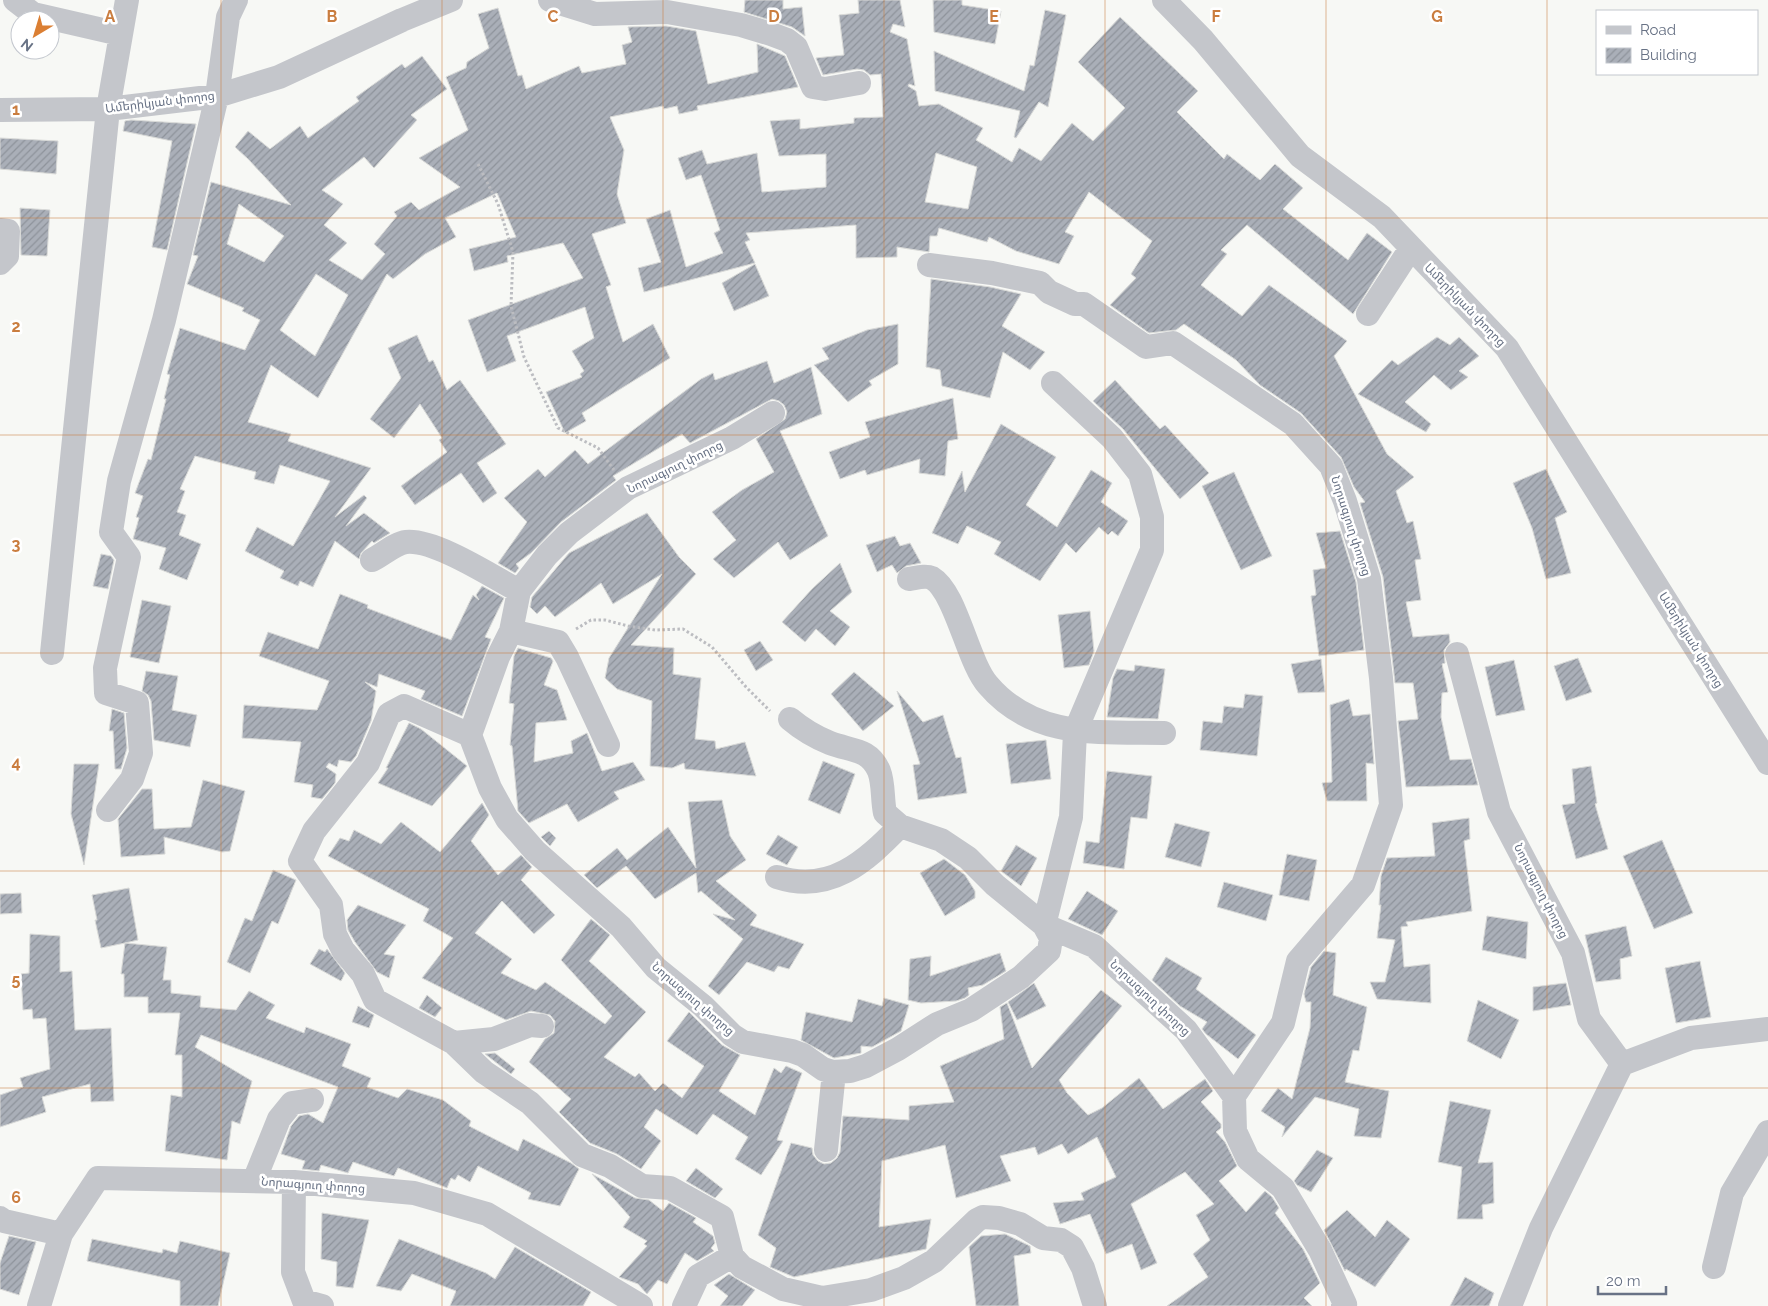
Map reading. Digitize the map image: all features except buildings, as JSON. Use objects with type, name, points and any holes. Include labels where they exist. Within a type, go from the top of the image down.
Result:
[{"type":"street","points":[[15,0],[33,14],[120,34]]},
{"type":"street","points":[[52,653],[108,109],[127,0]]},
{"type":"street","points":[[108,810],[132,779],[141,753],[137,703],[106,693],[105,668],[129,557],[112,532],[119,481],[164,320],[217,96],[228,17],[236,0]]},
{"type":"street","name":"Ամերիկյան փողոց","points":[[0,110],[108,109],[217,96],[279,77],[402,20],[451,0]]},
{"type":"street","points":[[550,0],[595,14],[667,12],[741,25],[787,40],[796,47],[813,87],[825,89],[859,83]]},
{"type":"street","name":"Ամերիկյան փողոց","points":[[1164,0],[1202,40],[1300,156],[1382,217],[1506,348],[1768,763]]},
{"type":"street","points":[[0,230],[8,231],[7,256],[0,264]]},
{"type":"street","points":[[1368,314],[1412,248]]},
{"type":"street","name":"Նորագյուղ փողոց","points":[[790,719],[807,733],[832,744],[854,748],[868,754],[876,766],[882,783],[885,814],[900,826],[941,840],[968,858],[995,885],[1044,925],[1094,946],[1186,1030],[1234,1096],[1282,1023],[1298,961],[1363,885],[1391,805],[1381,678],[1369,579],[1345,501],[1331,466],[1293,424],[1173,343],[1146,347],[1084,304],[1075,304],[1049,292],[1040,283],[992,273],[929,265]]},
{"type":"street","points":[[826,1150],[834,1072],[850,1071],[874,1062],[937,1024],[971,1010],[1021,976],[1049,951],[1052,938],[1044,925],[1071,817],[1075,732],[1152,550],[1152,517],[1140,474],[1112,438],[1053,384]]},
{"type":"street","name":"Նորագյուղ փողոց","points":[[773,413],[732,438],[628,488],[569,532],[547,555],[519,591],[511,631],[498,657],[470,735],[490,788],[507,819],[535,851],[621,927],[656,968],[703,1006],[732,1035],[743,1042],[792,1051],[803,1055],[823,1069],[834,1072]]},
{"type":"street","points":[[372,560],[405,542],[421,543],[440,549],[519,591]]},
{"type":"street","points":[[909,579],[931,578],[946,596],[986,684],[1007,705],[1034,720],[1075,732],[1164,733]]},
{"type":"street","points":[[511,631],[558,642],[567,657],[608,745]]},
{"type":"street","name":"Նորագյուղ փողոց","points":[[1457,654],[1500,812],[1573,953],[1589,1019],[1622,1064]]},
{"type":"street","points":[[470,735],[404,706],[389,714],[368,763],[314,831],[300,861],[331,905],[335,934],[343,950],[364,974],[375,1000],[454,1043],[484,1072],[530,1102],[582,1155],[610,1166],[642,1186],[670,1188],[722,1217],[732,1256],[742,1267],[783,1289],[822,1298],[871,1290],[904,1278],[934,1261],[977,1220],[991,1217],[1020,1224],[1037,1236],[1061,1240],[1072,1247],[1083,1268],[1095,1306]]},
{"type":"street","points":[[777,877],[794,883],[809,883],[832,878],[872,855],[900,826]]},
{"type":"street","points":[[454,1043],[494,1039],[530,1025],[542,1026]]},
{"type":"street","points":[[1510,1306],[1541,1228],[1622,1064],[1691,1038],[1768,1029]]},
{"type":"street","points":[[1234,1096],[1235,1131],[1248,1159],[1283,1188],[1320,1250],[1345,1304],[1344,1306]]},
{"type":"street","points":[[254,1181],[279,1120],[292,1103],[312,1100]]},
{"type":"street","points":[[1714,1267],[1732,1193],[1768,1132]]},
{"type":"street","name":"Նորագյուղ փողոց","points":[[39,1306],[61,1234],[98,1178],[294,1182],[414,1193],[487,1214],[641,1306]]},
{"type":"street","points":[[294,1182],[293,1272],[304,1301],[322,1306]]},
{"type":"street","points":[[0,1218],[4,1221],[61,1234]]},
{"type":"street","points":[[684,1306],[698,1276],[732,1256]]},
{"type":"path","points":[[478,164],[498,204],[512,252],[511,306],[524,357],[558,428],[598,448],[628,488]]},
{"type":"path","points":[[558,642],[591,620],[605,620],[655,630],[683,629],[700,637],[712,647],[746,688],[774,715],[790,719]]}]
